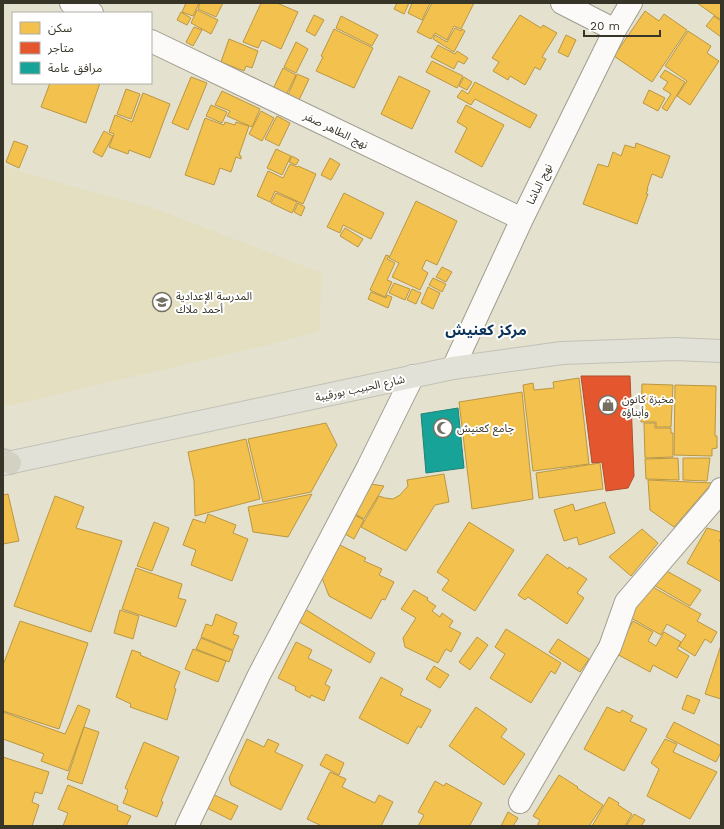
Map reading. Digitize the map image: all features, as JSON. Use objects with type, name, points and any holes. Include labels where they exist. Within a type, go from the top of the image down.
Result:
[{"type":"main road","name":"شارع الحبيب بورقيبة","points":[[5,462],[453,368],[562,353],[675,349],[721,350]]},
{"type":"street","points":[[71,3],[90,12]]},
{"type":"street","points":[[562,3],[615,30]]},
{"type":"street","name":"نهج الباشا","points":[[453,368],[522,219],[615,30],[631,3]]},
{"type":"street","name":"نهج الطاهر صفر","points":[[152,41],[522,219]]},
{"type":"street","points":[[187,826],[259,675],[368,467],[413,376]]},
{"type":"street","points":[[520,802],[610,647],[626,602],[718,495],[721,489]]},
{"type":"shaded area","name":"المدرسة الإعدادية أحمد ملاك","points":[[3,166],[156,209],[322,273],[319,331],[276,343],[3,407]]},
{"type":"building: سكن","points":[[186,3],[199,3],[193,16],[182,12]]},
{"type":"building: سكن","points":[[200,3],[223,3],[216,17],[198,9]]},
{"type":"building: سكن","points":[[261,3],[277,3],[298,12],[281,49],[262,40],[258,48],[243,42]]},
{"type":"building: سكن","points":[[397,3],[409,3],[404,14],[394,9]]},
{"type":"building: سكن","points":[[412,3],[430,3],[422,20],[408,13]]},
{"type":"building: سكن","points":[[432,3],[474,3],[461,29],[454,26],[447,40],[435,33],[431,39],[417,32]]},
{"type":"building: سكن","points":[[697,3],[721,3],[721,20]]},
{"type":"building: سكن","points":[[197,10],[218,20],[211,34],[191,23]]},
{"type":"building: سكن","points":[[645,11],[659,21],[664,14],[687,30],[652,82],[614,56]]},
{"type":"building: سكن","points":[[181,12],[191,18],[187,25],[177,20]]},
{"type":"building: سكن","points":[[314,15],[324,20],[315,36],[306,31]]},
{"type":"building: سكن","points":[[520,15],[541,28],[543,25],[557,33],[542,57],[546,59],[540,70],[535,67],[525,85],[510,76],[508,80],[493,71],[499,62],[492,58]]},
{"type":"building: سكن","points":[[341,16],[378,35],[372,46],[336,28]]},
{"type":"building: سكن","points":[[714,16],[721,21],[721,37],[706,26]]},
{"type":"building: سكن","points":[[194,27],[202,30],[193,46],[186,42]]},
{"type":"building: سكن","points":[[455,28],[465,31],[454,52],[433,39],[435,35],[447,42]]},
{"type":"building: سكن","points":[[334,29],[373,48],[354,88],[316,71],[323,57],[321,56]]},
{"type":"building: سكن","points":[[688,31],[711,46],[707,53],[719,61],[690,105],[677,96],[687,81],[665,66]]},
{"type":"building: سكن","points":[[566,35],[576,40],[568,57],[558,52]]},
{"type":"building: سكن","points":[[229,39],[258,51],[252,68],[246,66],[244,71],[221,62]]},
{"type":"building: سكن","points":[[296,42],[308,49],[296,73],[284,67]]},
{"type":"building: سكن","points":[[438,45],[455,54],[457,51],[468,58],[464,64],[458,61],[454,69],[431,57]]},
{"type":"building: سكن","points":[[432,61],[463,76],[457,88],[426,72]]},
{"type":"building: سكن","points":[[283,68],[296,75],[286,95],[273,89]]},
{"type":"building: سكن","points":[[665,70],[685,82],[667,111],[662,108],[671,94],[663,89],[668,82],[660,77]]},
{"type":"building: سكن","points":[[297,74],[309,79],[299,100],[288,95]]},
{"type":"building: سكن","points":[[399,76],[430,91],[412,129],[381,114]]},
{"type":"building: سكن","points":[[191,77],[207,83],[188,130],[172,123]]},
{"type":"building: سكن","points":[[464,77],[472,82],[467,90],[459,86]]},
{"type":"building: سكن","points":[[475,82],[537,115],[530,128],[475,99],[471,105],[457,97],[462,90],[468,94]]},
{"type":"building: سكن","points":[[50,84],[100,84],[86,123],[41,107]]},
{"type":"building: سكن","points":[[126,89],[140,94],[131,119],[117,114]]},
{"type":"building: سكن","points":[[649,90],[665,98],[658,111],[643,103]]},
{"type":"building: سكن","points":[[222,91],[260,109],[252,127],[227,116],[230,111],[215,105]]},
{"type":"building: سكن","points":[[143,93],[170,104],[150,158],[129,150],[128,154],[109,147],[114,134],[109,132],[115,115],[132,122]]},
{"type":"building: سكن","points":[[211,105],[227,112],[222,123],[206,116]]},
{"type":"building: سكن","points":[[466,105],[504,125],[482,167],[455,152],[467,128],[457,122]]},
{"type":"building: سكن","points":[[261,111],[274,118],[262,141],[249,134]]},
{"type":"building: سكن","points":[[277,116],[290,123],[279,146],[265,139]]},
{"type":"building: سكن","points":[[205,118],[224,125],[225,122],[235,125],[236,122],[249,126],[239,155],[241,156],[241,159],[236,157],[231,172],[220,168],[214,185],[185,175]]},
{"type":"building: سكن","points":[[104,131],[113,136],[102,157],[93,152]]},
{"type":"building: سكن","points":[[14,141],[28,146],[19,168],[6,162]]},
{"type":"building: سكن","points":[[636,143],[670,156],[662,178],[652,174],[646,194],[648,194],[637,224],[583,204],[598,164],[608,167],[613,152],[621,156],[625,145],[635,148]]},
{"type":"building: سكن","points":[[276,149],[291,156],[282,175],[267,168]]},
{"type":"building: سكن","points":[[292,156],[299,160],[296,165],[289,162]]},
{"type":"building: سكن","points":[[330,158],[340,164],[331,180],[321,175]]},
{"type":"building: سكن","points":[[290,164],[316,174],[303,204],[275,191],[270,202],[257,196],[268,171],[283,178]]},
{"type":"building: سكن","points":[[276,193],[297,202],[292,213],[271,203]]},
{"type":"building: سكن","points":[[344,193],[384,213],[371,239],[343,225],[340,233],[327,227]]},
{"type":"building: سكن","points":[[416,201],[457,221],[437,265],[426,260],[422,269],[428,273],[420,290],[392,277],[399,263],[389,258]]},
{"type":"building: سكن","points":[[298,203],[305,207],[301,216],[294,212]]},
{"type":"building: سكن","points":[[345,228],[363,239],[358,247],[340,236]]},
{"type":"building: سكن","points":[[386,255],[389,256],[387,259],[395,263],[387,280],[392,282],[385,297],[370,290]]},
{"type":"building: سكن","points":[[442,267],[452,272],[446,282],[436,277]]},
{"type":"building: سكن","points":[[433,278],[446,284],[442,292],[429,285]]},
{"type":"building: سكن","points":[[394,283],[410,289],[405,300],[389,293]]},
{"type":"building: سكن","points":[[428,287],[440,293],[433,309],[421,303]]},
{"type":"building: سكن","points":[[412,289],[421,293],[416,304],[407,300]]},
{"type":"building: سكن","points":[[371,292],[386,298],[387,295],[392,297],[388,308],[368,299]]},
{"type":"building: سكن","points":[[579,378],[589,464],[533,471],[523,385],[533,383],[534,390],[554,388],[553,382]]},
{"type":"building: سكن","points":[[642,384],[673,385],[671,427],[656,427],[656,422],[641,422]]},
{"type":"building: سكن","points":[[675,385],[716,386],[715,436],[717,436],[717,448],[712,449],[712,456],[674,455]]},
{"type":"building: سكن","points":[[522,392],[533,499],[472,509],[459,402]]},
{"type":"building: سكن","points":[[326,423],[337,445],[311,492],[263,502],[248,439]]},
{"type":"building: سكن","points":[[644,423],[655,423],[655,428],[671,428],[671,433],[673,433],[673,457],[645,458]]},
{"type":"building: سكن","points":[[246,439],[260,499],[195,516],[194,481],[188,452]]},
{"type":"building: سكن","points":[[678,458],[679,480],[646,479],[645,459]]},
{"type":"building: سكن","points":[[683,458],[710,458],[707,481],[683,480]]},
{"type":"building: سكن","points":[[600,463],[603,489],[539,498],[536,473]]},
{"type":"building: سكن","points":[[444,474],[449,502],[435,505],[406,551],[361,527],[379,496],[393,499],[400,495],[408,486],[407,480]]},
{"type":"building: سكن","points":[[648,480],[712,483],[674,527],[650,510]]},
{"type":"building: سكن","points":[[364,483],[384,486],[364,519],[347,510]]},
{"type":"building: سكن","points":[[8,494],[19,541],[3,544],[3,495]]},
{"type":"building: سكن","points":[[312,494],[288,537],[253,532],[248,507]]},
{"type":"building: سكن","points":[[55,496],[84,507],[76,528],[122,541],[91,632],[14,606]]},
{"type":"building: سكن","points":[[605,502],[615,533],[579,545],[577,537],[564,541],[554,510],[573,504],[575,511]]},
{"type":"building: سكن","points":[[347,511],[364,520],[354,539],[336,529]]},
{"type":"building: سكن","points":[[208,514],[236,525],[233,533],[248,539],[232,581],[191,565],[196,550],[183,545],[193,519],[205,523]]},
{"type":"building: سكن","points":[[154,522],[169,528],[152,571],[137,566]]},
{"type":"building: سكن","points":[[469,522],[514,550],[475,611],[442,590],[449,580],[437,572]]},
{"type":"building: سكن","points":[[707,528],[721,532],[721,538],[719,541],[721,542],[721,582],[687,563]]},
{"type":"building: سكن","points":[[642,529],[658,543],[631,576],[609,557]]},
{"type":"building: سكن","points":[[336,543],[366,558],[364,561],[382,569],[379,575],[394,582],[385,600],[382,599],[371,619],[329,596],[319,570]]},
{"type":"building: سكن","points":[[547,554],[568,569],[569,567],[587,579],[577,593],[584,598],[567,624],[528,597],[525,600],[518,595]]},
{"type":"building: سكن","points":[[136,568],[182,584],[178,598],[186,600],[176,627],[122,609]]},
{"type":"building: سكن","points":[[663,569],[701,590],[690,606],[652,584]]},
{"type":"building: سكن","points":[[651,586],[701,614],[697,621],[717,632],[711,643],[705,639],[695,656],[679,646],[686,635],[667,624],[661,635],[624,614]]},
{"type":"building: سكن","points":[[414,590],[428,598],[427,600],[436,606],[432,611],[440,617],[442,613],[453,621],[449,627],[461,633],[451,652],[446,649],[438,663],[405,647],[403,638],[416,618],[401,609]]},
{"type":"building: سكن","points":[[297,604],[375,653],[370,663],[289,616]]},
{"type":"building: سكن","points":[[120,610],[139,616],[133,639],[114,633]]},
{"type":"building: سكن","points":[[216,614],[237,623],[233,634],[239,636],[233,650],[201,637],[206,624],[212,626]]},
{"type":"building: سكن","points":[[20,621],[88,643],[59,729],[3,711],[3,665]]},
{"type":"building: سكن","points":[[633,621],[653,632],[648,641],[656,646],[664,632],[681,642],[677,649],[689,656],[677,678],[653,665],[650,672],[615,653]]},
{"type":"building: سكن","points":[[506,629],[561,663],[555,674],[551,671],[531,703],[490,678],[505,654],[495,647]]},
{"type":"building: سكن","points":[[477,637],[488,645],[470,670],[459,662]]},
{"type":"building: سكن","points":[[201,638],[233,651],[229,662],[196,649]]},
{"type":"building: سكن","points":[[558,639],[589,659],[580,672],[549,652]]},
{"type":"building: سكن","points":[[296,642],[312,650],[308,658],[332,670],[325,684],[330,687],[324,701],[311,695],[310,698],[295,690],[296,687],[278,678]]},
{"type":"building: سكن","points":[[721,645],[721,699],[705,694]]},
{"type":"building: سكن","points":[[193,649],[226,661],[218,682],[185,669]]},
{"type":"building: سكن","points":[[132,650],[141,653],[140,655],[180,672],[174,688],[176,689],[167,720],[130,707],[131,704],[116,697]]},
{"type":"building: سكن","points":[[434,666],[449,675],[440,688],[426,679]]},
{"type":"building: سكن","points":[[381,677],[403,689],[400,695],[431,710],[421,728],[418,726],[408,744],[359,718]]},
{"type":"building: سكن","points":[[687,695],[700,700],[694,714],[682,709]]},
{"type":"building: سكن","points":[[78,705],[90,710],[68,771],[41,761],[44,754],[3,739],[3,712],[65,734]]},
{"type":"building: سكن","points":[[476,707],[507,729],[501,737],[525,754],[504,785],[449,746]]},
{"type":"building: سكن","points":[[607,707],[620,713],[622,710],[633,716],[630,721],[647,729],[624,771],[584,749]]},
{"type":"building: سكن","points":[[674,722],[721,746],[721,752],[716,762],[666,737]]},
{"type":"building: سكن","points":[[84,727],[99,732],[82,784],[67,779]]},
{"type":"building: سكن","points":[[247,739],[264,747],[268,739],[279,744],[275,752],[303,765],[281,810],[231,785],[229,778]]},
{"type":"building: سكن","points":[[665,739],[677,744],[673,752],[717,772],[690,819],[647,796],[659,769],[651,763]]},
{"type":"building: سكن","points":[[144,742],[179,757],[161,801],[163,802],[157,817],[123,803],[128,790],[125,788]]},
{"type":"building: سكن","points":[[326,754],[344,763],[339,775],[320,765]]},
{"type":"building: سكن","points":[[3,757],[49,772],[42,794],[35,792],[32,802],[39,805],[32,826],[3,826]]},
{"type":"building: سكن","points":[[330,772],[346,779],[342,787],[375,803],[379,795],[393,802],[381,826],[322,826],[307,819]]},
{"type":"building: سكن","points":[[559,775],[603,805],[589,826],[537,826],[540,820],[533,816]]},
{"type":"building: سكن","points":[[435,781],[444,786],[446,783],[482,803],[470,825],[471,826],[418,826],[424,815],[418,812]]},
{"type":"building: سكن","points":[[68,785],[118,806],[117,810],[131,816],[126,826],[63,826],[68,813],[58,809]]},
{"type":"building: سكن","points":[[210,793],[238,806],[231,820],[203,806]]},
{"type":"building: سكن","points":[[609,797],[632,814],[625,826],[592,826]]},
{"type":"building: سكن","points":[[508,812],[518,818],[513,826],[501,826]]},
{"type":"building: سكن","points":[[634,814],[645,820],[641,826],[626,826]]},
{"type":"building: متاجر","points":[[581,376],[630,376],[634,476],[628,488],[606,491],[602,462],[592,463]]},
{"type":"building: مرافق عامة","points":[[458,408],[464,468],[426,473],[421,414]]},
{"type":"place","name":"المدرسة الإعدادية أحمد ملاك","points":[[162,302]]},
{"type":"place","name":"مخبزة كانون وأبناؤه","points":[[608,405]]},
{"type":"place","name":"جامع كعنيش","points":[[443,428]]},
{"type":"district","name":"مركز كعنيش","points":[[486,330]]}]
